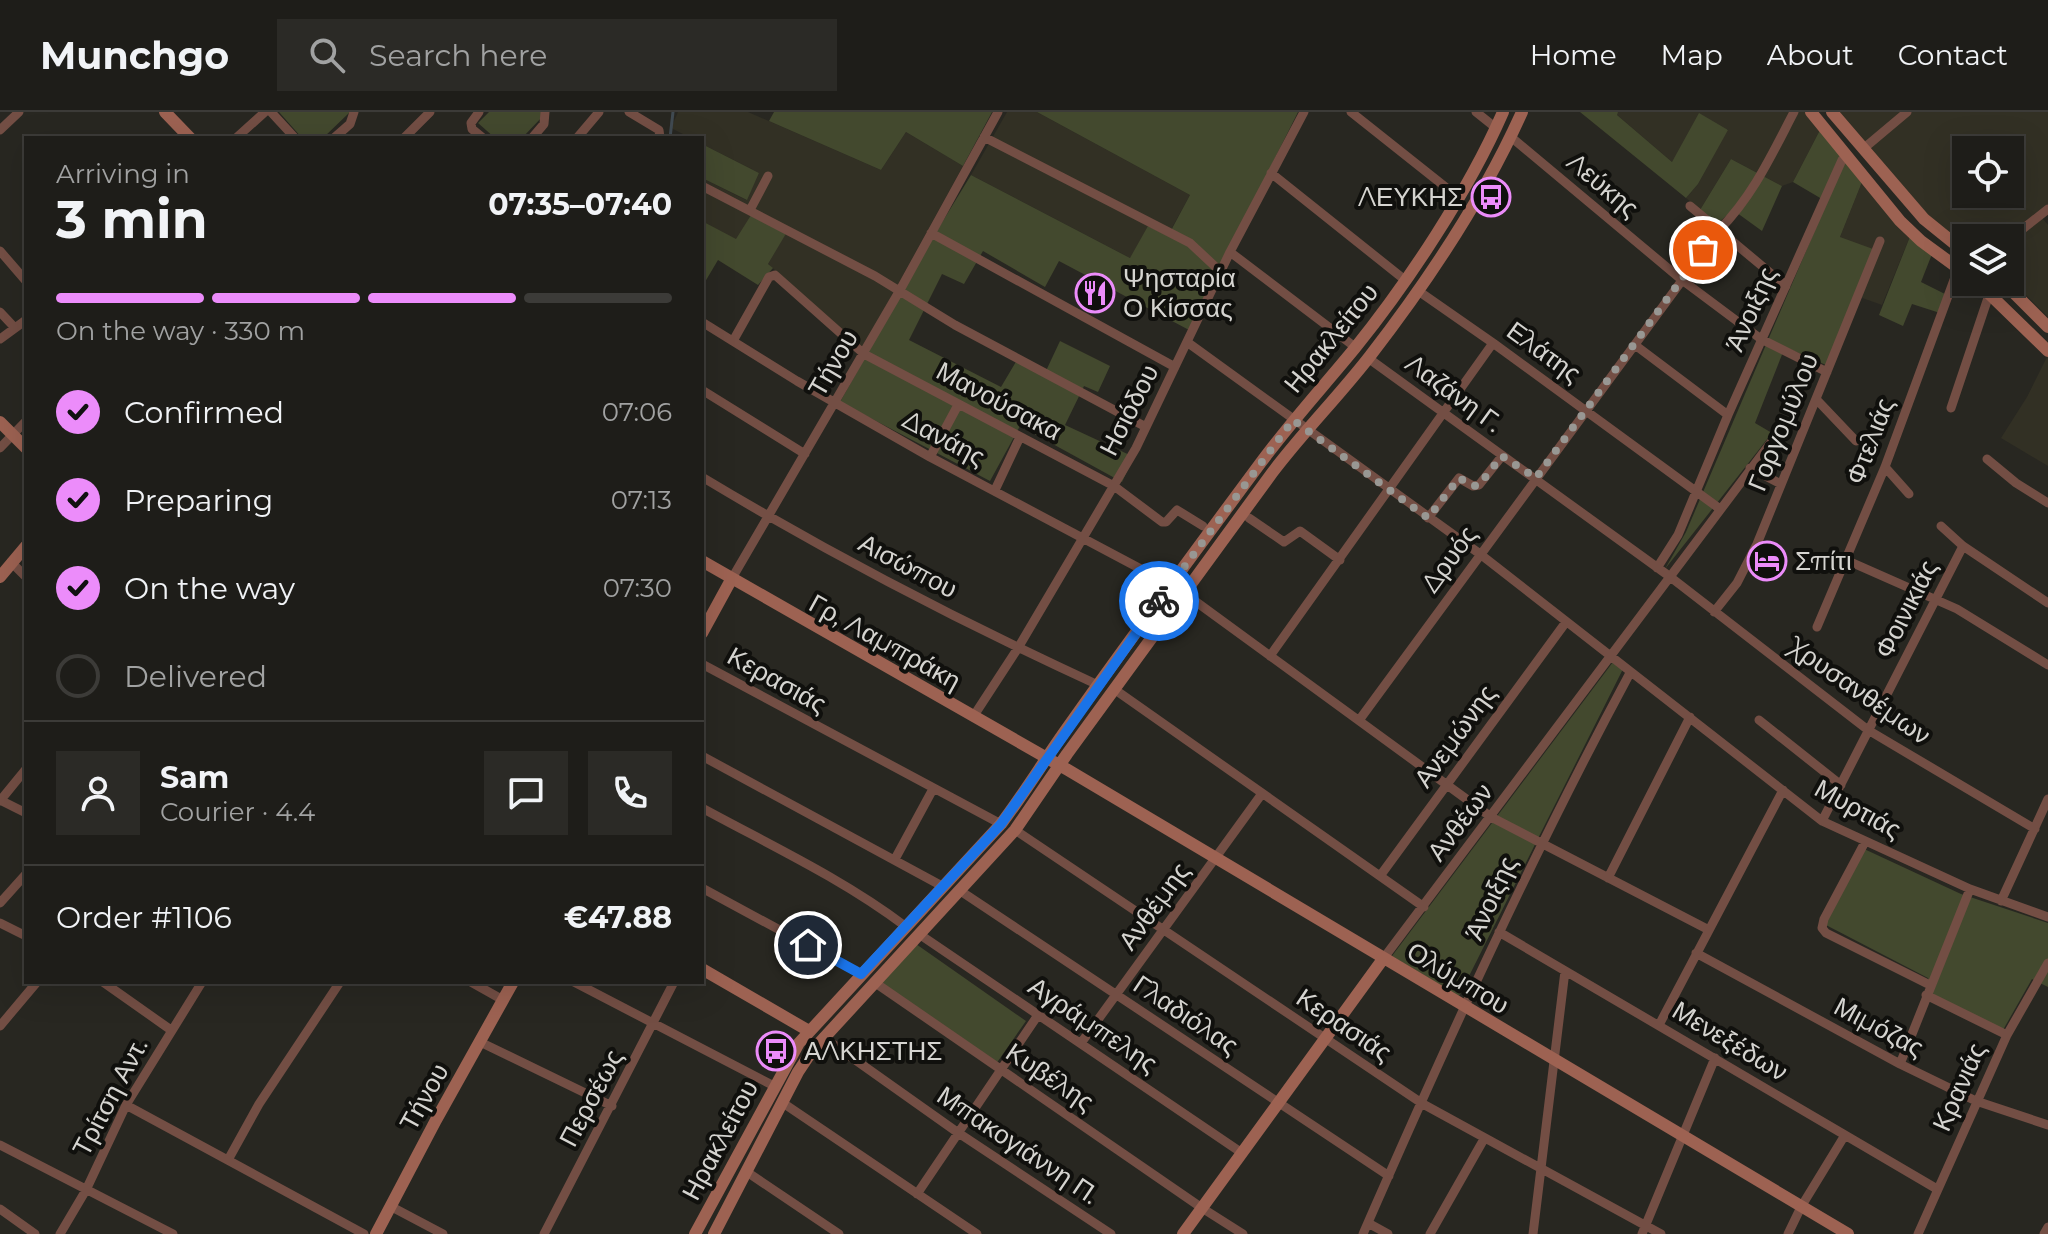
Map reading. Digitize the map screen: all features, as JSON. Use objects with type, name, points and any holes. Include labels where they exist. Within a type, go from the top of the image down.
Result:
[{"type":"main road","points":[[165,112],[188,136]]},
{"type":"main road","name":"Ηρακλείτου","points":[[695,1234],[774,1086],[809,1031],[1001,824],[1098,685],[1293,420],[1355,347],[1405,280],[1458,197],[1503,112]]},
{"type":"main road","name":"Ηρακλείτου","points":[[718,1232],[795,1078],[823,1037],[1015,830],[1114,689],[1306,428],[1368,358],[1417,290],[1471,207],[1522,112]]},
{"type":"main road","points":[[1811,112],[1900,221],[1952,264]]},
{"type":"main road","points":[[1832,112],[1931,226],[1952,242]]},
{"type":"main road","points":[[1994,296],[2048,351]]},
{"type":"main road","points":[[2017,296],[2048,327]]},
{"type":"main road","points":[[0,422],[24,446]]},
{"type":"main road","points":[[0,577],[24,548]]},
{"type":"main road","name":"Γρ, Λαμπράκη","points":[[704,562],[1047,759]]},
{"type":"main road","name":"Τήνου","points":[[704,629],[731,580]]},
{"type":"main road","name":"Ολύμπου","points":[[1047,759],[1848,1234]]},
{"type":"main road","name":"Ανθέων","points":[[1183,1234],[1383,959]]},
{"type":"main road","points":[[704,970],[809,1031],[813,1039],[795,1078]]},
{"type":"main road","name":"Τήνου","points":[[376,1234],[512,984]]},
{"type":"street","points":[[0,130],[19,112]]},
{"type":"street","points":[[238,136],[268,112],[293,136]]},
{"type":"street","points":[[336,136],[350,124],[354,112]]},
{"type":"street","points":[[406,136],[430,112]]},
{"type":"street","points":[[479,112],[471,123],[472,129],[481,136]]},
{"type":"street","points":[[534,136],[544,124],[545,112]]},
{"type":"street","points":[[579,136],[599,112]]},
{"type":"street","points":[[629,112],[660,136]]},
{"type":"street","name":"Τήνου","points":[[731,580],[864,354],[998,112]]},
{"type":"street","name":"Ησιόδου","points":[[973,717],[1018,648],[1114,486],[1146,427],[1230,252],[1304,112]]},
{"type":"street","points":[[1351,112],[1458,197]]},
{"type":"street","points":[[1476,112],[1496,128]]},
{"type":"street","name":"Δρυός","points":[[1360,719],[1585,410],[1719,230],[1737,212],[1794,112]]},
{"type":"street","points":[[1863,149],[1907,112]]},
{"type":"street","points":[[984,137],[1190,243],[1221,272]]},
{"type":"street","name":"Λεύκης","points":[[1511,137],[1682,280],[1761,339],[1827,372]]},
{"type":"street","name":"Άνοιξης","points":[[1657,568],[1678,535],[1761,339],[1842,160],[1847,157]]},
{"type":"street","points":[[1271,173],[1405,280]]},
{"type":"street","points":[[750,210],[768,176]]},
{"type":"street","points":[[704,187],[900,290],[955,325],[1146,427]]},
{"type":"street","points":[[1690,206],[1786,286]]},
{"type":"street","points":[[2024,228],[2048,209]]},
{"type":"street","points":[[931,233],[1175,367]]},
{"type":"street","name":"Γοργομύλου","points":[[1714,612],[1747,566],[1880,241]]},
{"type":"street","points":[[0,251],[24,279]]},
{"type":"street","points":[[1230,252],[1355,347]]},
{"type":"street","name":"Μανούσακα","points":[[733,341],[773,275],[864,354],[1114,486],[1162,522],[1166,522],[1177,510],[1203,526]]},
{"type":"street","name":"Ελάτης","points":[[1417,290],[1720,509]]},
{"type":"street","name":"Φτελιάς","points":[[1817,627],[1953,296]]},
{"type":"street","points":[[1951,408],[1989,296]]},
{"type":"street","points":[[0,312],[15,328]]},
{"type":"street","points":[[0,339],[24,321]]},
{"type":"street","name":"Δανάης","points":[[704,323],[930,457],[1171,585]]},
{"type":"street","points":[[1187,342],[1306,428]]},
{"type":"street","points":[[1270,656],[1493,343]]},
{"type":"street","points":[[1635,345],[1728,415]]},
{"type":"street","name":"Λαζάνη Γ.","points":[[1368,358],[1669,576]]},
{"type":"street","points":[[704,395],[805,454]]},
{"type":"street","points":[[1817,400],[1856,441]]},
{"type":"street","points":[[930,457],[958,405]]},
{"type":"street","points":[[0,448],[24,423]]},
{"type":"street","name":"Μυρτιάς","points":[[1306,428],[1480,554],[1822,821],[1970,889],[2048,917]]},
{"type":"street","points":[[995,490],[1020,437]]},
{"type":"street","name":"Ανθέων","points":[[1383,959],[1775,437]]},
{"type":"street","points":[[1428,518],[1459,478],[1473,486],[1479,485],[1502,456]]},
{"type":"street","points":[[1987,459],[2016,483],[2048,503]]},
{"type":"street","points":[[1885,467],[1909,494]]},
{"type":"street","points":[[1750,468],[1781,484]]},
{"type":"street","name":"Αισώπου","points":[[704,478],[768,517],[1018,648],[1098,685]]},
{"type":"street","points":[[1249,518],[1286,543],[1300,531],[1340,560]]},
{"type":"street","points":[[1941,526],[1963,546],[2048,603]]},
{"type":"street","name":"Φοινικιάς","points":[[1822,821],[1963,546]]},
{"type":"street","points":[[1846,560],[1937,599],[2048,665]]},
{"type":"street","points":[[11,562],[24,575]]},
{"type":"street","name":"Χρυσανθέμων","points":[[1669,576],[1868,730],[2035,829]]},
{"type":"street","points":[[1184,593],[1449,783],[1491,817],[1709,930]]},
{"type":"street","name":"Ανεμώνης","points":[[1380,876],[1566,622]]},
{"type":"street","name":"Κερασιάς","points":[[704,665],[1001,824]]},
{"type":"street","name":"Άνοιξης","points":[[1363,1234],[1541,843],[1630,673]]},
{"type":"street","points":[[1114,689],[1424,907]]},
{"type":"street","points":[[1608,878],[1690,717]]},
{"type":"street","points":[[1759,720],[1841,785]]},
{"type":"street","points":[[704,757],[942,886]]},
{"type":"street","points":[[24,771],[0,800],[24,812]]},
{"type":"street","points":[[895,859],[933,789]]},
{"type":"street","points":[[1659,1025],[1783,790]]},
{"type":"street","name":"Ανθέμης","points":[[1081,1043],[1261,795]]},
{"type":"street","points":[[2001,901],[2048,799]]},
{"type":"street","points":[[704,809],[867,899],[905,926]]},
{"type":"street","name":"Κερασιάς","points":[[1015,830],[1423,1104],[1644,1230],[1661,1234]]},
{"type":"street","points":[[1865,842],[1822,928],[1826,933],[1930,985]]},
{"type":"street","points":[[0,903],[24,876]]},
{"type":"street","points":[[704,889],[861,974]]},
{"type":"street","points":[[1900,1064],[1970,889]]},
{"type":"street","name":"Γλαδιόλας","points":[[959,890],[1389,1176]]},
{"type":"street","points":[[0,923],[24,935]]},
{"type":"street","name":"Μενεξέδων","points":[[1499,932],[1937,1189]]},
{"type":"street","name":"Αγράμπελης","points":[[919,934],[1242,1153]]},
{"type":"street","name":"Μιμόζας","points":[[1696,953],[1900,1064],[1976,1101],[2048,1125]]},
{"type":"street","name":"Κρανιάς","points":[[1918,1234],[2007,1035],[2048,963]]},
{"type":"street","points":[[1533,1234],[1565,971]]},
{"type":"street","name":"Κυβέλης","points":[[874,982],[1243,1234]]},
{"type":"street","points":[[0,1026],[4,1014],[35,984]]},
{"type":"street","points":[[106,984],[171,1030]]},
{"type":"street","name":"Τρίτση Αντ.","points":[[60,1234],[86,1190],[126,1105],[201,984]]},
{"type":"street","points":[[228,1160],[259,1104],[339,984]]},
{"type":"street","points":[[475,984],[503,1000]]},
{"type":"street","points":[[578,984],[774,1086]]},
{"type":"street","name":"Περσέως","points":[[544,1234],[673,984]]},
{"type":"street","points":[[1926,995],[2007,1035]]},
{"type":"street","points":[[917,1194],[1038,1015]]},
{"type":"street","name":"Μπακογιάννη Π.","points":[[823,1037],[957,1132],[1111,1234]]},
{"type":"street","points":[[480,1042],[612,1106]]},
{"type":"street","points":[[1644,1230],[1715,1058]]},
{"type":"street","points":[[783,1103],[977,1234]]},
{"type":"street","points":[[126,1105],[364,1234]]},
{"type":"street","points":[[1788,1234],[1845,1135]]},
{"type":"street","points":[[1430,1234],[1484,1139]]},
{"type":"street","points":[[1,1148],[173,1234]]},
{"type":"street","points":[[747,1172],[839,1234]]},
{"type":"street","points":[[390,1206],[443,1234]]},
{"type":"street","points":[[0,1209],[35,1234]]},
{"type":"street","points":[[1368,1223],[1388,1234]]},
{"type":"street","points":[[2044,1234],[2048,1227]]},
{"type":"shaded area","points":[[678,112],[748,112],[881,170],[906,132],[963,166],[863,348],[768,264],[786,233],[736,240],[704,222],[704,179],[746,200],[759,173],[704,145],[704,136],[687,136],[671,128]]},
{"type":"shaded area","points":[[1007,112],[1037,112],[1190,195],[1167,237],[1130,258],[971,175]]},
{"type":"shaded area","points":[[1807,112],[1820,130],[1793,182],[1782,186],[1731,159],[1700,210],[1686,198],[1698,184],[1728,129],[1672,162],[1616,114]]},
{"type":"shaded area","points":[[1840,112],[2048,112],[2048,204],[2038,213],[2048,225],[2048,317],[2024,293],[2024,224],[1952,224],[1951,234],[1928,215]]},
{"type":"shaded area","points":[[1862,182],[1911,234],[1882,305],[1854,295],[1840,237]]},
{"type":"shaded area","points":[[2048,355],[2048,466],[2001,438],[2027,397]]},
{"type":"green space","points":[[279,112],[350,112],[325,136],[300,136]]},
{"type":"green space","points":[[489,112],[541,112],[544,115],[524,136],[493,136],[478,123]]},
{"type":"green space","points":[[774,112],[992,112],[963,166],[906,132],[881,170],[769,121]]},
{"type":"green space","points":[[1037,112],[1298,112],[1189,330],[1059,261],[1045,287],[983,251],[964,284],[942,274],[909,340],[1001,387],[1017,360],[1045,373],[1060,341],[1110,366],[1098,392],[1084,386],[1065,425],[1134,457],[1122,482],[1020,426],[990,481],[840,402],[971,175],[1130,258],[1148,226],[1168,236],[1190,195]]},
{"type":"green space","points":[[1580,112],[1618,112],[1617,115],[1672,162],[1699,113],[1728,130],[1698,184],[1686,198]]},
{"type":"green space","points":[[1820,130],[1862,182],[1840,237],[1873,249],[1826,365],[1785,347],[1755,423],[1772,433],[1665,569],[1686,532],[1827,202],[1793,182]]},
{"type":"green space","points":[[704,145],[759,173],[747,200],[704,179]]},
{"type":"green space","points":[[1731,159],[1782,186],[1762,231],[1733,210],[1717,224],[1700,210]]},
{"type":"green space","points":[[753,212],[787,232],[768,264],[773,268],[758,285],[718,260],[704,284],[704,222],[736,239]]},
{"type":"green space","points":[[1911,234],[1932,254],[1921,282],[1947,295],[1940,313],[1912,304],[1903,326],[1879,315]]},
{"type":"green space","points":[[1613,662],[1623,669],[1459,996],[1392,956]]},
{"type":"green space","points":[[1862,848],[1961,894],[2048,923],[2048,987],[2032,979],[2003,1030],[1932,995],[1928,978],[1824,924]]},
{"type":"green space","points":[[916,944],[1026,1021],[996,1064],[880,984]]},
{"type":"waterway","points":[[670,136],[673,112]]},
{"type":"way so far","points":[[1159,601],[1293,420],[1428,518],[1459,478],[1464,478],[1473,486],[1479,485],[1502,456],[1536,478],[1703,250]]},
{"type":"place","name":"ΛΕΥΚΗΣ","points":[[1491,197]]},
{"type":"place","name":"Ψησταρία Ο Κίσσας","points":[[1095,293]]},
{"type":"place","name":"Σπίτι","points":[[1767,561]]},
{"type":"place","name":"ΑΛΚΗΣΤΗΣ","points":[[776,1051]]},
{"type":"route","points":[[808,945],[861,974],[1001,824],[1159,601]]}]
